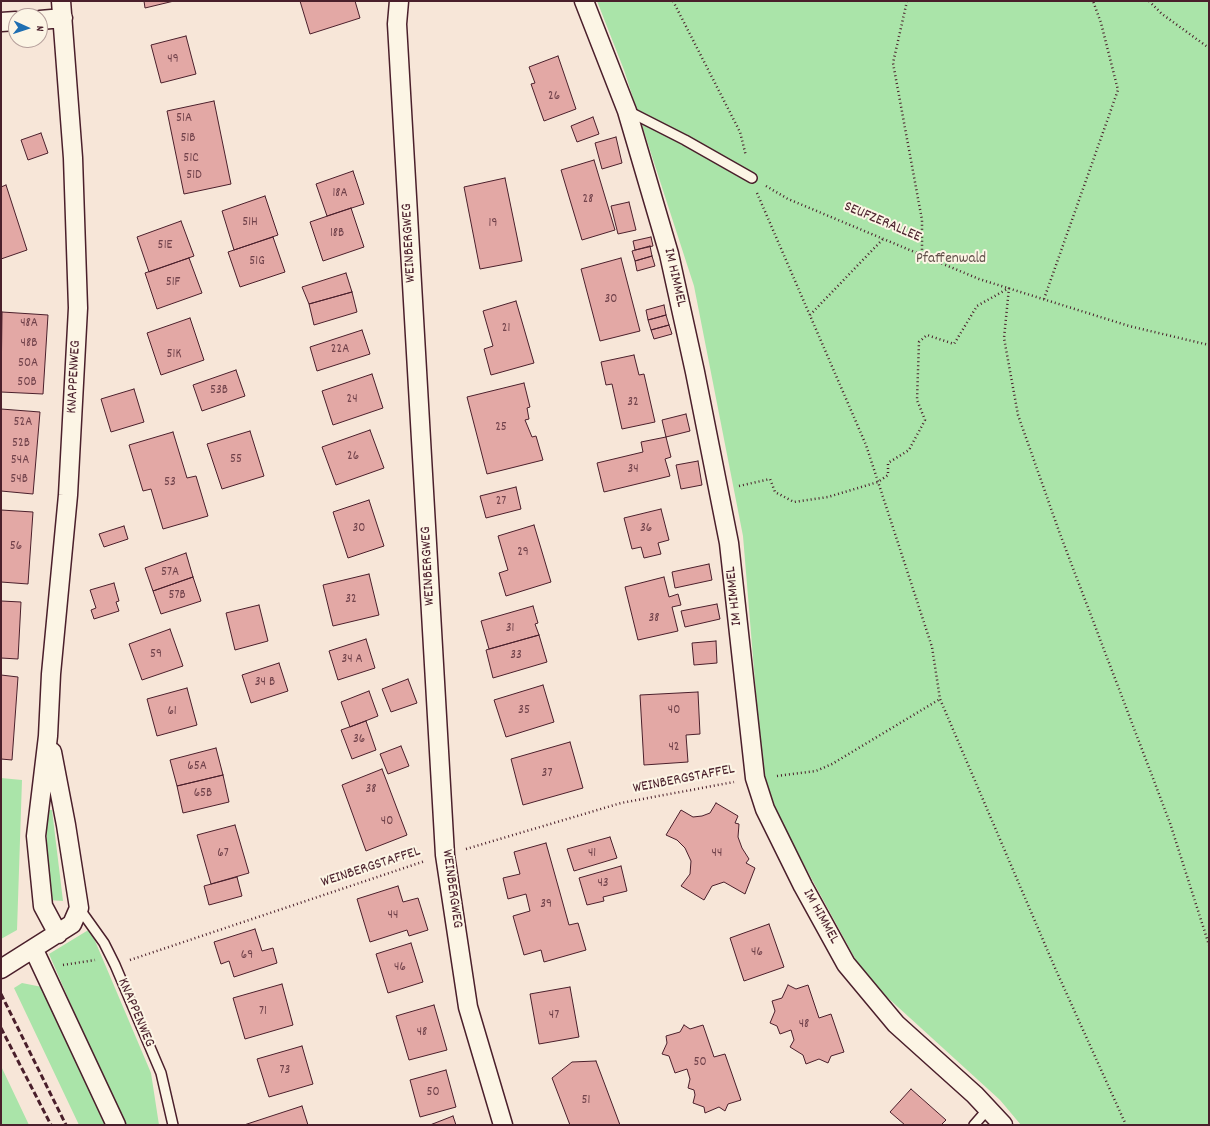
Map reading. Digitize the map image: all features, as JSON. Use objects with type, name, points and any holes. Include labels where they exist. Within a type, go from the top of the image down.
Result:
[{"type":"street","name":"WEINBERGWEG","points":[[399,1],[397,24],[445,855],[468,1007],[503,1125]]},
{"type":"street","name":"IM HIMMEL","points":[[584,1],[627,111],[669,254],[729,543],[756,778],[768,816],[802,886],[846,964],[896,1024],[1004,1125]]},
{"type":"street","name":"KNAPPENWEG","points":[[48,16],[62,10],[74,158],[78,308],[68,495],[51,674],[48,736],[36,836],[43,906],[58,934]]},
{"type":"street","name":"KNAPPENWEG","points":[[48,736],[66,825],[79,908]]},
{"type":"street","points":[[1,969],[34,950],[72,924],[79,908]]},
{"type":"street","points":[[34,950],[116,1125]]},
{"type":"lane","points":[[627,111],[685,140],[752,178]]},
{"type":"lane","name":"KNAPPENWEG","points":[[79,908],[104,943],[115,965],[161,1073],[173,1125]]},
{"type":"lane","points":[[974,1125],[988,1109]]},
{"type":"path","points":[[673,1],[740,132],[752,178],[866,446],[932,647],[940,699],[1055,968],[1126,1125]]},
{"type":"path","points":[[907,1],[893,63],[922,220],[922,255]]},
{"type":"path","points":[[1044,299],[1118,90],[1101,22],[1093,1]]},
{"type":"path","points":[[1148,1],[1162,14],[1209,48]]},
{"type":"path","name":"SEUFZERALLEE","points":[[752,178],[788,198],[979,279],[1129,326],[1209,345]]},
{"type":"path","points":[[810,315],[883,238]]},
{"type":"path","points":[[759,482],[770,479],[776,492],[794,502],[828,497],[878,482],[888,475],[888,462],[909,450],[925,420],[917,400],[919,342],[927,335],[954,344],[977,306],[1009,288]]},
{"type":"path","points":[[1009,288],[1004,338],[1018,415],[1060,534],[1170,823],[1209,945]]},
{"type":"path","points":[[792,775],[816,772],[832,764],[940,699]]},
{"type":"path","name":"WEINBERGSTAFFEL","points":[[115,965],[445,855],[622,803],[756,778]]},
{"type":"path","points":[[63,965],[76,962]]},
{"type":"green space","name":"Pfaffenwald","points":[[597,1],[1209,1],[1209,1125],[1021,1125],[1000,1100],[865,977],[764,791],[743,536],[694,286],[624,70]]},
{"type":"green space","points":[[1,778],[22,780],[17,930],[1,939]]},
{"type":"green space","points":[[46,810],[52,810],[63,901],[48,900]]},
{"type":"green space","points":[[90,929],[151,1073],[159,1125],[123,1125],[49,954]]},
{"type":"green space","points":[[22,983],[42,987],[105,1125],[79,1125],[14,988]]},
{"type":"green space","points":[[1,1066],[29,1125],[1,1125]]},
{"type":"building","points":[[144,1],[174,1],[145,8]]},
{"type":"building","points":[[300,1],[355,1],[360,18],[310,34]]},
{"type":"building","points":[[186,36],[196,74],[161,83],[151,45]]},
{"type":"building","points":[[558,56],[576,109],[544,121],[531,84],[535,83],[529,67]]},
{"type":"building","points":[[214,101],[231,184],[184,194],[167,111]]},
{"type":"building","points":[[593,117],[599,134],[577,142],[571,126]]},
{"type":"building","points":[[41,133],[48,153],[28,160],[21,140]]},
{"type":"building","points":[[616,137],[622,163],[602,169],[595,143]]},
{"type":"building","points":[[594,160],[615,230],[582,240],[561,170]]},
{"type":"building","points":[[353,171],[364,204],[327,216],[316,184]]},
{"type":"building","points":[[505,178],[522,261],[480,269],[464,187]]},
{"type":"building","points":[[6,185],[27,250],[1,259],[1,187]]},
{"type":"building","points":[[265,196],[278,235],[234,250],[222,211]]},
{"type":"building","points":[[629,202],[636,230],[618,234],[611,206]]},
{"type":"building","points":[[351,208],[364,247],[323,261],[310,222]]},
{"type":"building","points":[[181,221],[194,256],[149,272],[137,237]]},
{"type":"building","points":[[273,237],[285,272],[240,287],[228,252]]},
{"type":"building","points":[[651,237],[653,246],[635,250],[633,241]]},
{"type":"building","points":[[650,246],[652,256],[635,261],[632,251]]},
{"type":"building","points":[[652,256],[655,266],[637,271],[635,261]]},
{"type":"building","points":[[189,258],[202,293],[157,309],[145,273]]},
{"type":"building","points":[[621,258],[640,331],[600,341],[581,269]]},
{"type":"building","points":[[346,273],[352,292],[309,304],[302,287]]},
{"type":"building","points":[[352,292],[357,312],[314,325],[309,304]]},
{"type":"building","points":[[516,301],[534,363],[491,375],[484,349],[493,346],[483,311]]},
{"type":"building","points":[[664,305],[666,315],[648,320],[646,310]]},
{"type":"building","points":[[2,312],[48,315],[43,394],[1,392]]},
{"type":"building","points":[[666,315],[669,325],[651,330],[648,320]]},
{"type":"building","points":[[190,318],[204,360],[161,375],[147,333]]},
{"type":"building","points":[[669,325],[672,334],[654,339],[651,330]]},
{"type":"building","points":[[362,330],[370,354],[317,371],[310,347]]},
{"type":"building","points":[[634,355],[639,375],[644,374],[655,422],[622,429],[612,384],[606,385],[601,362]]},
{"type":"building","points":[[236,370],[245,396],[202,411],[193,385]]},
{"type":"building","points":[[372,374],[383,408],[333,425],[322,391]]},
{"type":"building","points":[[524,383],[530,407],[527,408],[529,419],[525,420],[532,437],[536,436],[543,460],[487,474],[467,397]]},
{"type":"building","points":[[134,389],[144,422],[111,432],[101,399]]},
{"type":"building","points":[[1,409],[40,412],[33,494],[1,491]]},
{"type":"building","points":[[686,414],[690,431],[666,437],[662,420]]},
{"type":"building","points":[[370,430],[384,468],[336,485],[322,447]]},
{"type":"building","points":[[250,431],[264,476],[222,489],[207,444]]},
{"type":"building","points":[[173,432],[187,478],[196,476],[208,516],[163,529],[151,489],[143,491],[129,445]]},
{"type":"building","points":[[666,437],[671,457],[665,459],[670,476],[604,492],[597,463],[643,452],[641,442]]},
{"type":"building","points":[[698,461],[702,485],[681,489],[676,465]]},
{"type":"building","points":[[516,487],[521,509],[486,518],[480,496]]},
{"type":"building","points":[[369,500],[384,546],[348,558],[333,512]]},
{"type":"building","points":[[661,509],[669,540],[658,543],[661,554],[644,558],[641,547],[632,549],[624,518]]},
{"type":"building","points":[[1,510],[33,512],[28,584],[1,582]]},
{"type":"building","points":[[534,525],[551,582],[506,596],[499,573],[508,570],[498,536]]},
{"type":"building","points":[[124,526],[128,539],[104,547],[99,534]]},
{"type":"building","points":[[186,553],[193,577],[153,591],[145,568]]},
{"type":"building","points":[[709,564],[712,580],[675,588],[672,572]]},
{"type":"building","points":[[369,574],[379,615],[333,626],[323,585]]},
{"type":"building","points":[[193,577],[201,601],[161,614],[153,591]]},
{"type":"building","points":[[664,577],[669,597],[678,594],[681,605],[672,607],[678,631],[638,640],[625,587]]},
{"type":"building","points":[[114,583],[119,601],[116,602],[119,611],[94,619],[91,610],[96,608],[90,590]]},
{"type":"building","points":[[1,601],[21,602],[18,659],[1,658]]},
{"type":"building","points":[[717,604],[720,619],[685,627],[681,611]]},
{"type":"building","points":[[259,605],[268,641],[235,650],[226,613]]},
{"type":"building","points":[[533,606],[538,623],[535,624],[539,635],[489,649],[481,621]]},
{"type":"building","points":[[170,629],[183,666],[142,680],[129,644]]},
{"type":"building","points":[[539,635],[547,662],[493,678],[486,650]]},
{"type":"building","points":[[366,639],[375,668],[338,680],[329,651]]},
{"type":"building","points":[[716,641],[717,663],[694,665],[692,643]]},
{"type":"building","points":[[279,663],[288,691],[251,703],[242,675]]},
{"type":"building","points":[[1,675],[18,677],[12,760],[1,759]]},
{"type":"building","points":[[408,679],[417,703],[391,712],[382,689]]},
{"type":"building","points":[[543,685],[554,722],[506,737],[494,700]]},
{"type":"building","points":[[187,688],[197,725],[157,736],[147,699]]},
{"type":"building","points":[[369,691],[378,716],[350,727],[341,702]]},
{"type":"building","points":[[698,692],[700,734],[686,735],[688,762],[644,765],[640,695]]},
{"type":"building","points":[[366,721],[376,750],[352,759],[341,730]]},
{"type":"building","points":[[570,742],[583,788],[523,805],[511,759]]},
{"type":"building","points":[[401,746],[409,766],[388,774],[380,754]]},
{"type":"building","points":[[216,748],[223,775],[177,786],[170,760]]},
{"type":"building","points":[[382,769],[407,835],[366,851],[342,785]]},
{"type":"building","points":[[223,775],[229,802],[183,813],[177,786]]},
{"type":"building","points":[[716,803],[738,816],[735,823],[739,824],[738,837],[742,848],[749,859],[746,863],[755,868],[745,894],[724,882],[712,886],[704,900],[681,886],[690,874],[691,861],[685,848],[677,840],[666,835],[681,810],[693,817],[702,816],[710,813]]},
{"type":"building","points":[[235,825],[249,873],[211,884],[197,835]]},
{"type":"building","points":[[610,837],[617,858],[574,871],[567,849]]},
{"type":"building","points":[[546,843],[569,925],[578,923],[586,950],[544,962],[541,950],[524,955],[513,916],[530,911],[526,894],[508,899],[503,878],[520,874],[514,852]]},
{"type":"building","points":[[621,866],[627,891],[603,897],[604,901],[587,905],[579,878]]},
{"type":"building","points":[[237,877],[242,896],[209,905],[204,886]]},
{"type":"building","points":[[398,886],[403,902],[418,898],[428,930],[409,936],[407,930],[370,942],[357,899]]},
{"type":"building","points":[[769,924],[784,967],[744,981],[730,938]]},
{"type":"building","points":[[255,929],[262,951],[273,948],[277,963],[234,977],[229,961],[221,964],[214,942]]},
{"type":"building","points":[[411,943],[423,982],[388,993],[376,954]]},
{"type":"building","points":[[282,984],[293,1025],[245,1039],[233,998]]},
{"type":"building","points":[[788,985],[796,989],[808,985],[819,1018],[831,1014],[844,1052],[831,1056],[828,1063],[819,1059],[806,1064],[803,1055],[790,1047],[794,1040],[791,1030],[780,1034],[777,1026],[770,1023],[775,1011],[772,1001],[782,998]]},
{"type":"building","points":[[570,987],[579,1037],[539,1044],[530,994]]},
{"type":"building","points":[[434,1005],[447,1050],[409,1060],[396,1016]]},
{"type":"building","points":[[684,1025],[690,1029],[703,1025],[714,1057],[725,1054],[741,1100],[728,1104],[725,1111],[719,1107],[705,1113],[704,1107],[693,1103],[695,1095],[694,1090],[688,1088],[690,1079],[687,1069],[675,1073],[669,1056],[662,1054],[667,1043],[666,1036],[680,1032]]},
{"type":"building","points":[[302,1046],[313,1084],[269,1097],[257,1059]]},
{"type":"building","points":[[596,1061],[620,1125],[570,1125],[552,1078],[572,1062]]},
{"type":"building","points":[[446,1070],[456,1107],[420,1117],[410,1080]]},
{"type":"building","points":[[911,1089],[946,1120],[941,1125],[905,1125],[890,1112]]},
{"type":"building","points":[[302,1106],[308,1125],[244,1125]]},
{"type":"building","points":[[453,1116],[456,1125],[430,1125]]},
{"type":"railway","points":[[1,994],[66,1125]]},
{"type":"railway","points":[[1,1028],[51,1125]]}]
